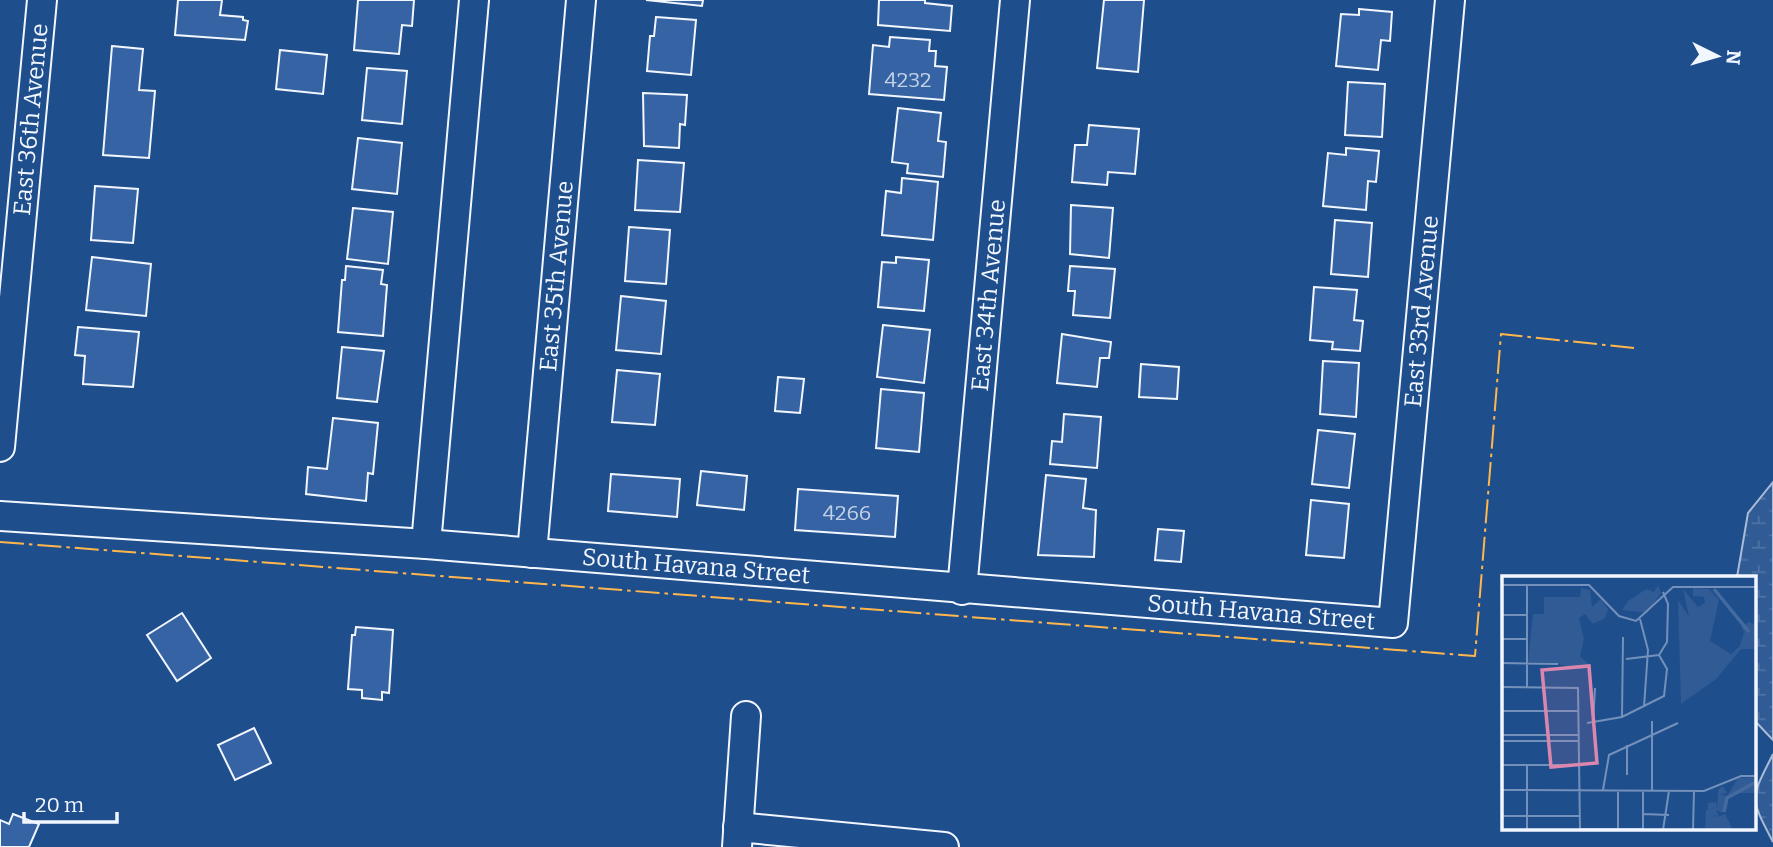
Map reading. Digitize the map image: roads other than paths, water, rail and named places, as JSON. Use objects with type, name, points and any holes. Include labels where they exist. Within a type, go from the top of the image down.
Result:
[{"type":"street","name":"East 36th Avenue","points":[[0,447],[42,0]]},
{"type":"street","points":[[426,544],[474,0]]},
{"type":"street","name":"East 35th Avenue","points":[[532,553],[581,0]]},
{"type":"street","name":"East 34th Avenue","points":[[962,590],[1015,0]]},
{"type":"street","name":"East 33rd Avenue","points":[[1393,623],[1450,0]]},
{"type":"street","name":"South Havana Street","points":[[0,516],[426,544],[962,590],[1393,623]]},
{"type":"street","points":[[746,716],[737,837],[944,847]]}]
